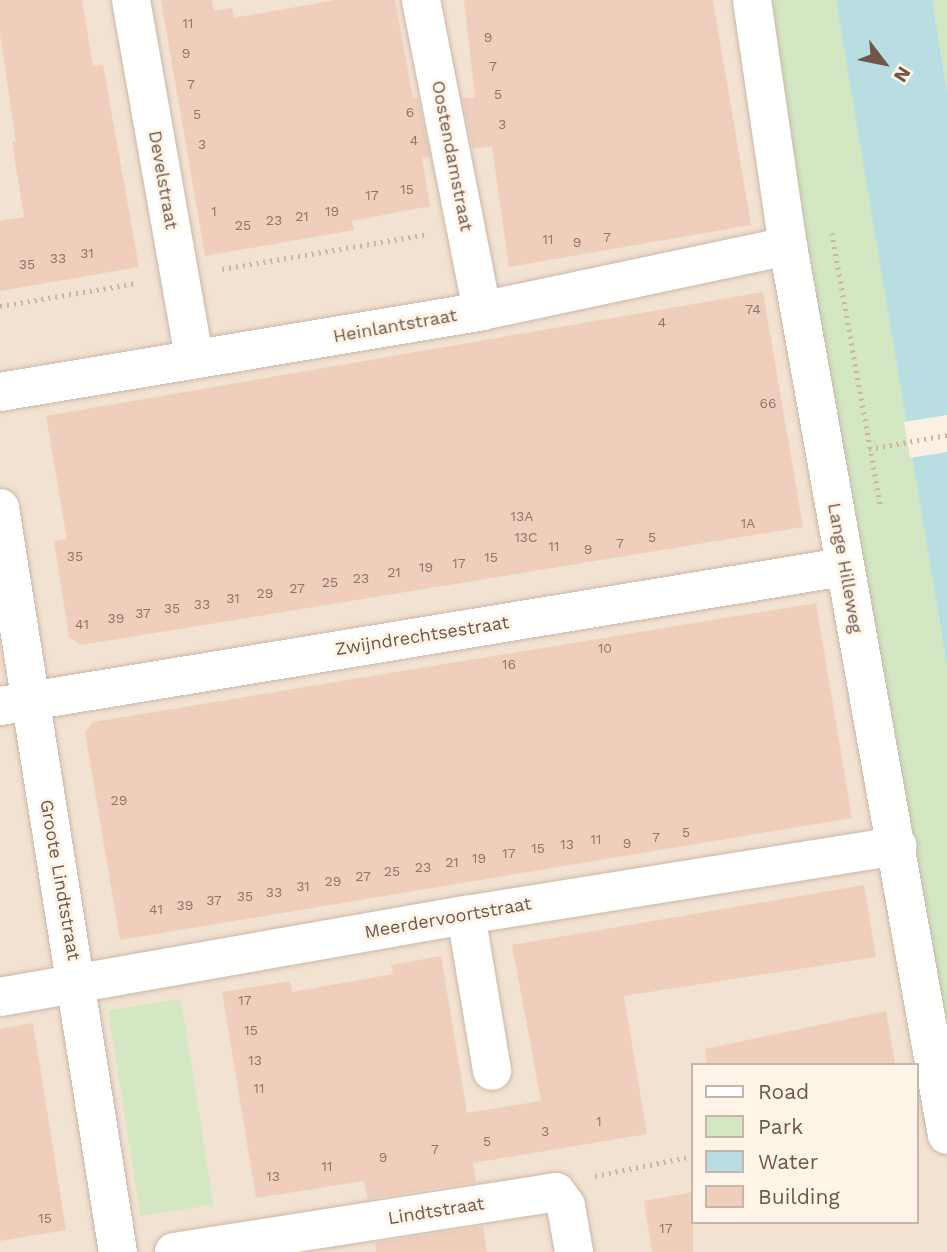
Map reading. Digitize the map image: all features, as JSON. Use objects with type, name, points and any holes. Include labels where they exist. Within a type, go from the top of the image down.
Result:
[{"type":"street","name":"Develstraat","points":[[131,0],[194,359]]},
{"type":"street","name":"Oostendamstraat","points":[[421,0],[482,311]]},
{"type":"street","name":"Lange Hilleweg","points":[[752,0],[788,246],[844,567],[898,846],[947,1135]]},
{"type":"street","name":"Heinlantstraat","points":[[0,392],[482,311],[788,246]]},
{"type":"street","name":"Groote Lindtstraat","points":[[0,508],[14,703],[78,983],[118,1252]]},
{"type":"street","name":"Zwijndrechtsestraat","points":[[14,703],[844,567]]},
{"type":"street","name":"Meerdervoortstraat","points":[[0,997],[466,915],[898,846]]},
{"type":"street","points":[[466,915],[492,1071]]},
{"type":"street","points":[[556,1192],[566,1206],[574,1252]]},
{"type":"street","name":"Lindtstraat","points":[[174,1252],[556,1192]]},
{"type":"path","points":[[0,306],[466,228]]},
{"type":"path","points":[[879,446],[947,435]]},
{"type":"path","points":[[556,1192],[571,1181],[692,1156]]},
{"type":"shaded area","points":[[0,0],[947,0],[947,1252],[0,1252]]},
{"type":"green space","points":[[764,0],[836,0],[890,313],[947,665],[947,1061]]},
{"type":"green space","points":[[932,0],[947,0],[947,91]]},
{"type":"green space","points":[[181,999],[214,1204],[140,1216],[108,1011]]},
{"type":"water","points":[[836,0],[932,0],[947,91],[947,665]]},
{"type":"pier","points":[[947,415],[947,452],[910,458],[904,422]]},
{"type":"building","points":[[0,0],[82,0],[93,66],[103,65],[139,267],[0,291],[0,221],[24,217],[12,142],[16,142],[0,34]]},
{"type":"building","points":[[161,0],[212,0],[214,11],[232,8],[234,18],[336,0],[395,0],[413,98],[418,98],[430,158],[422,157],[430,206],[352,221],[354,230],[205,256]]},
{"type":"building","points":[[464,0],[713,0],[751,225],[509,267],[492,146],[473,149],[462,98],[475,98]]},
{"type":"building","points":[[763,292],[803,527],[81,645],[69,637],[54,541],[67,539],[46,416]]},
{"type":"building","points":[[816,603],[852,818],[120,940],[85,733],[93,722]]},
{"type":"building","points":[[864,885],[876,957],[624,996],[647,1134],[473,1163],[476,1182],[368,1199],[364,1181],[256,1198],[222,992],[290,981],[292,992],[393,974],[391,965],[441,956],[467,1113],[541,1101],[512,945]]},
{"type":"building","points":[[886,1011],[895,1063],[707,1063],[705,1049]]},
{"type":"building","points":[[33,1023],[66,1230],[0,1241],[0,1029]]},
{"type":"building","points":[[692,1192],[693,1252],[652,1252],[644,1201]]},
{"type":"building","points":[[483,1226],[487,1252],[376,1252],[375,1243]]}]
